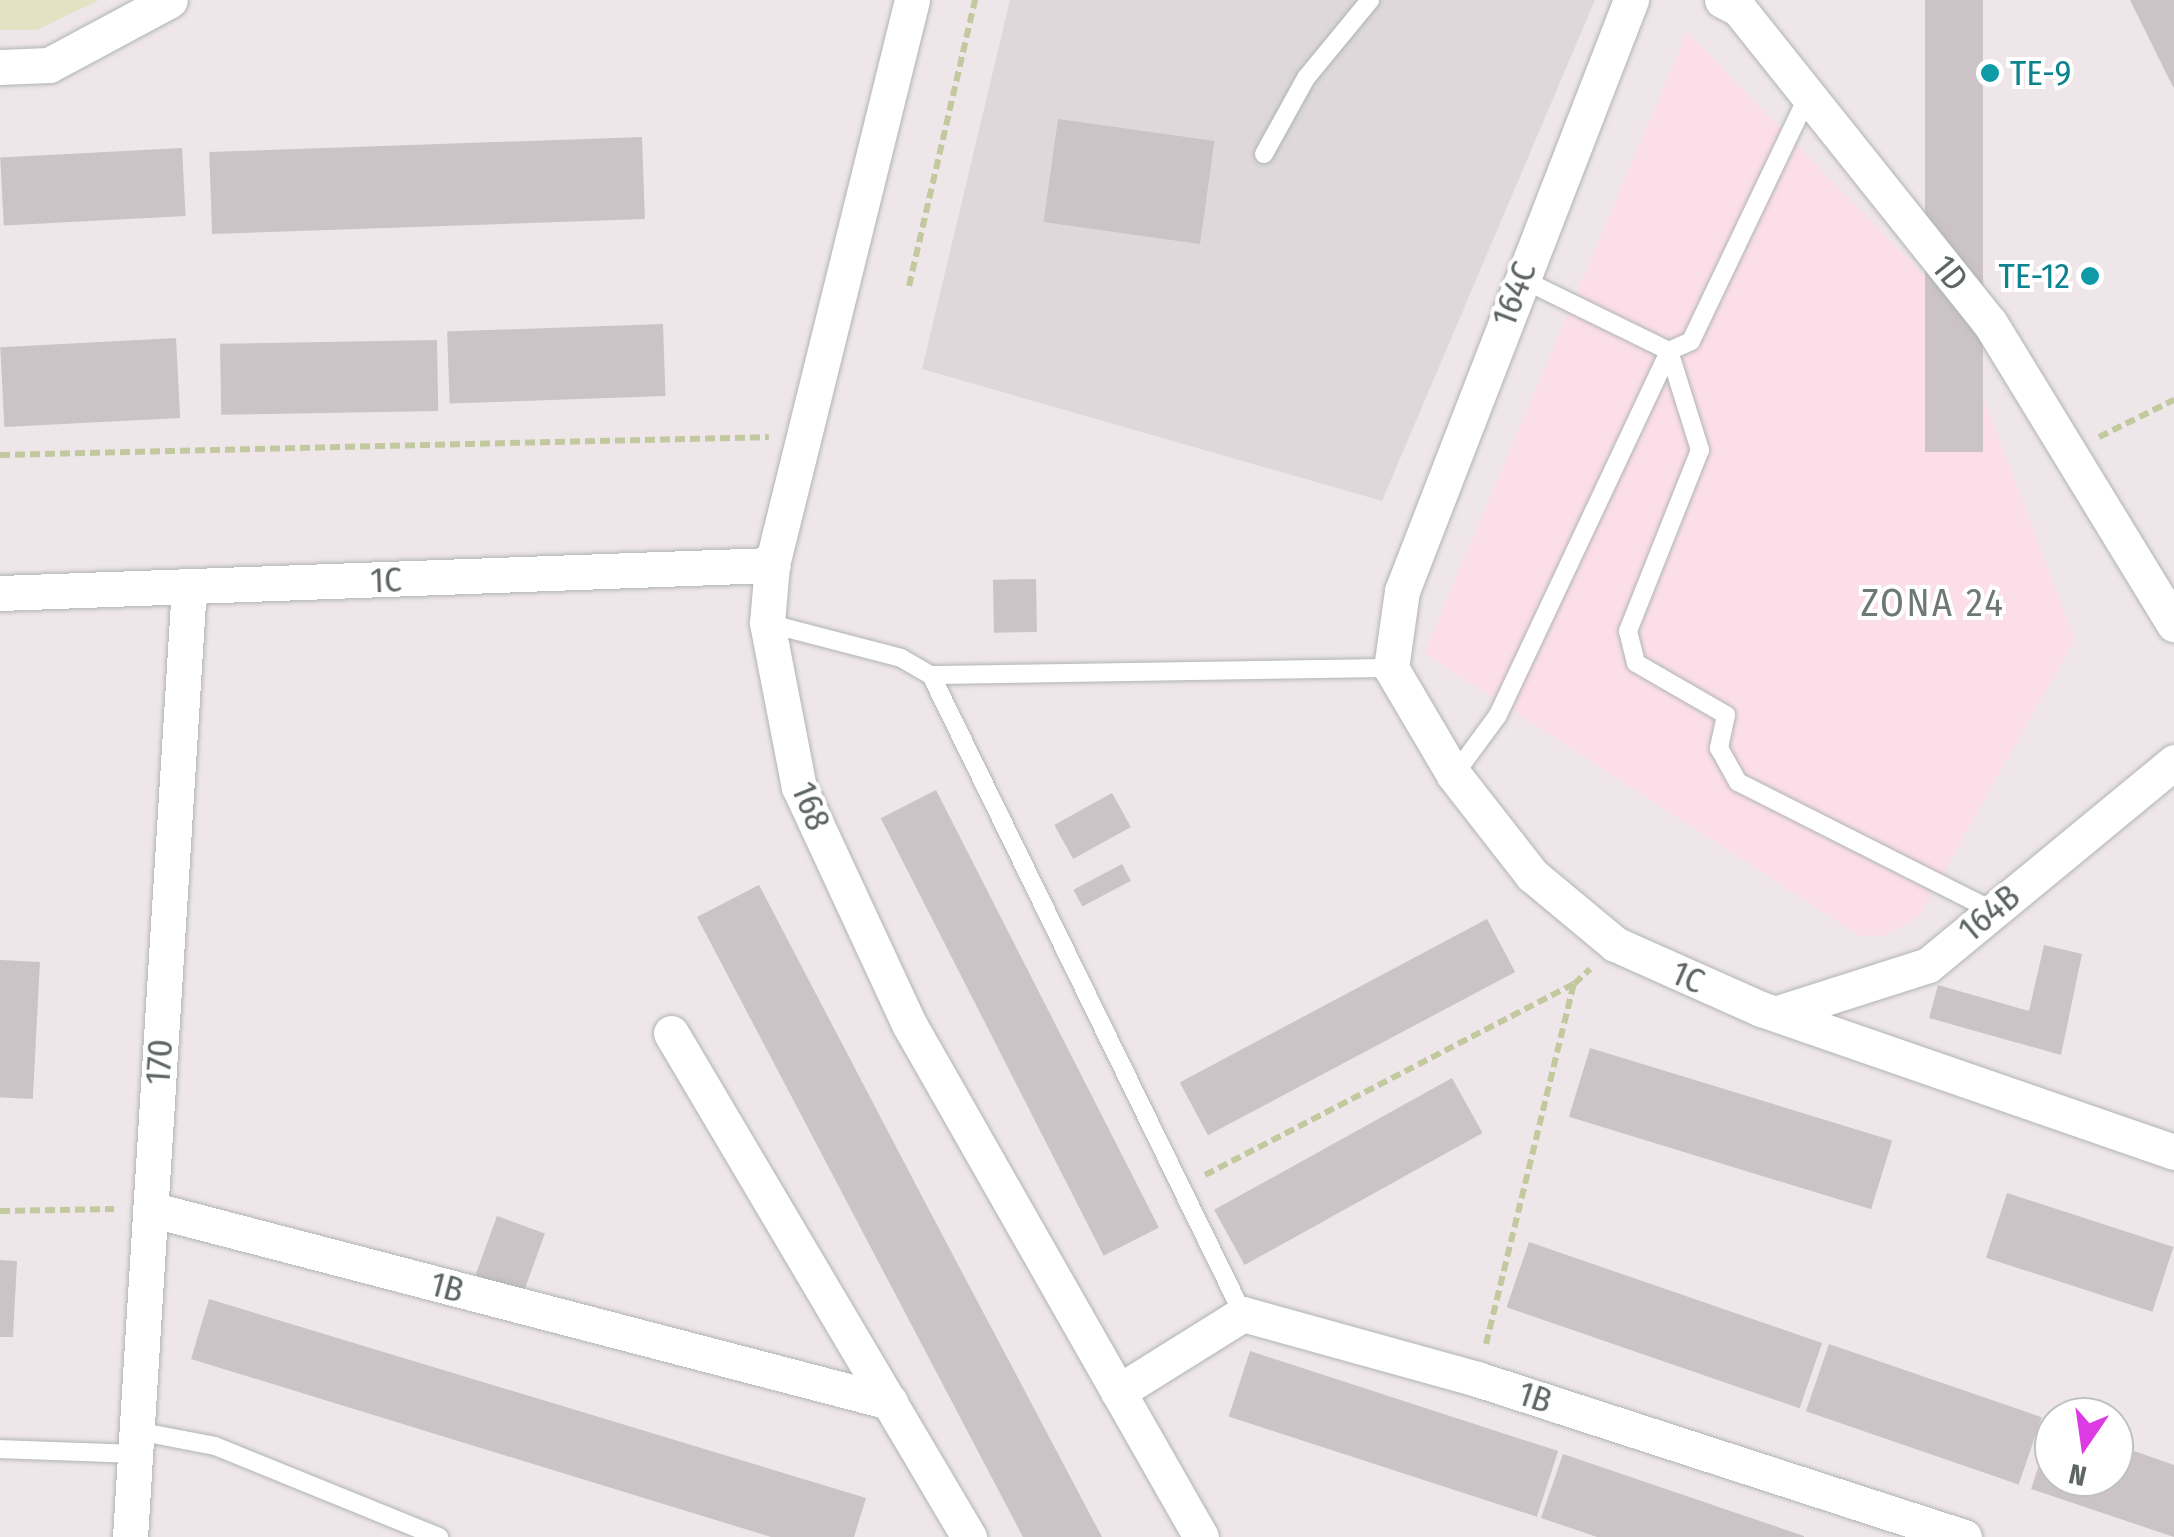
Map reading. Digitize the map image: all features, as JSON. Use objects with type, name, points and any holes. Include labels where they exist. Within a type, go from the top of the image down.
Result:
[{"type":"street","points":[[0,67],[49,65],[170,0]]},
{"type":"street","name":"168","points":[[912,0],[772,566],[767,623],[807,804],[910,1024],[1201,1537]]},
{"type":"street","name":"164C","points":[[1391,668],[1402,591],[1520,277],[1632,0]]},
{"type":"street","name":"1D","points":[[1735,3],[1990,323],[2174,624]]},
{"type":"street","name":"1C","points":[[0,593],[772,566]]},
{"type":"street","name":"170","points":[[130,1537],[189,587]]},
{"type":"street","name":"1C","points":[[1391,668],[1454,775],[1532,875],[1615,944],[1778,1013],[2174,1152]]},
{"type":"street","name":"164B","points":[[1778,1013],[1928,965],[2174,762]]},
{"type":"street","points":[[671,1032],[969,1537]]},
{"type":"street","name":"1B","points":[[150,1209],[890,1402]]},
{"type":"street","points":[[1118,1392],[1243,1314]]},
{"type":"street","name":"1B","points":[[1243,1314],[1477,1379],[1964,1537]]},
{"type":"lane","points":[[1264,154],[1306,78],[1370,0]]},
{"type":"lane","points":[[1454,775],[1498,715],[1669,351],[1692,341],[1808,96]]},
{"type":"lane","points":[[1520,277],[1669,351],[1700,450],[1628,630],[1636,663],[1726,715],[1719,748],[1738,782],[1990,910]]},
{"type":"lane","points":[[767,623],[901,658],[931,675],[1391,668]]},
{"type":"lane","points":[[931,675],[1243,1314]]},
{"type":"lane","points":[[0,1448],[136,1442],[215,1446],[439,1537]]},
{"type":"path","points":[[909,286],[975,0]]},
{"type":"path","points":[[2067,453],[2174,400]]},
{"type":"path","points":[[0,455],[805,436]]},
{"type":"path","points":[[1182,1187],[1574,984],[1615,944]]},
{"type":"path","points":[[1477,1379],[1574,984]]},
{"type":"path","points":[[0,1210],[150,1209]]},
{"type":"shaded area","points":[[0,0],[99,0],[37,30],[0,30]]},
{"type":"shaded area","points":[[1010,0],[1595,0],[1382,501],[922,369]]},
{"type":"shaded area","points":[[1687,32],[1946,298],[2075,640],[1918,917],[1884,936],[1860,936],[1424,653]]},
{"type":"building","points":[[1925,0],[1983,0],[1983,452],[1925,452]]},
{"type":"building","points":[[2130,0],[2174,0],[2174,88],[2170,81]]},
{"type":"building","points":[[1058,119],[1214,141],[1200,244],[1044,222]]},
{"type":"building","points":[[642,137],[645,219],[212,234],[209,152]]},
{"type":"building","points":[[182,148],[186,216],[4,225],[0,158]]},
{"type":"building","points":[[663,324],[666,396],[450,403],[447,332]]},
{"type":"building","points":[[176,338],[180,418],[4,427],[0,347]]},
{"type":"building","points":[[437,340],[438,411],[221,415],[220,344]]},
{"type":"building","points":[[1036,579],[1037,632],[994,633],[993,580]]},
{"type":"building","points":[[936,790],[1159,1227],[1104,1256],[881,818]]},
{"type":"building","points":[[1112,793],[1131,827],[1073,859],[1054,825]]},
{"type":"building","points":[[1122,864],[1131,881],[1082,907],[1073,890]]},
{"type":"building","points":[[759,885],[1102,1537],[1023,1537],[697,917]]},
{"type":"building","points":[[1487,919],[1515,972],[1208,1135],[1180,1082]]},
{"type":"building","points":[[2044,945],[2082,954],[2061,1055],[1929,1018],[1938,985],[2029,1011]]},
{"type":"building","points":[[0,960],[40,962],[33,1099],[0,1097]]},
{"type":"building","points":[[1590,1048],[1892,1140],[1871,1209],[1569,1117]]},
{"type":"building","points":[[1452,1078],[1483,1133],[1245,1265],[1214,1210]]},
{"type":"building","points":[[2007,1193],[2173,1247],[2152,1312],[1986,1258]]},
{"type":"building","points":[[497,1216],[545,1233],[523,1293],[475,1275]]},
{"type":"building","points":[[1529,1242],[1822,1343],[1800,1408],[1507,1307]]},
{"type":"building","points":[[0,1260],[17,1261],[13,1337],[0,1337]]},
{"type":"building","points":[[209,1299],[866,1498],[854,1537],[771,1537],[191,1359]]},
{"type":"building","points":[[1829,1344],[2034,1415],[2034,1440],[2019,1484],[1806,1411]]},
{"type":"building","points":[[1250,1351],[1558,1451],[1537,1517],[1229,1417]]},
{"type":"building","points":[[2134,1451],[2174,1465],[2174,1537],[2055,1497],[2134,1497]]},
{"type":"building","points":[[1563,1454],[1804,1537],[1597,1537],[1541,1518]]},
{"type":"place","name":"TE-9","points":[[1990,73]]},
{"type":"place","name":"TE-12","points":[[2090,276]]},
{"type":"district","name":"ZONA 24","points":[[1933,604]]}]
